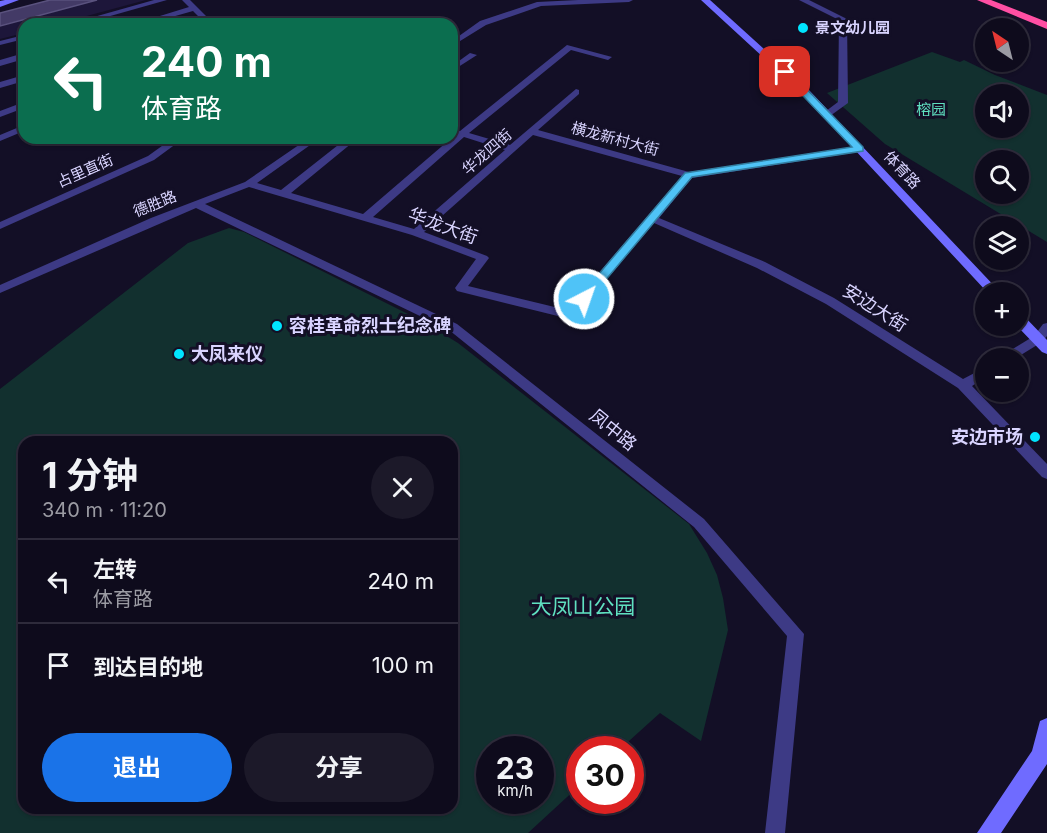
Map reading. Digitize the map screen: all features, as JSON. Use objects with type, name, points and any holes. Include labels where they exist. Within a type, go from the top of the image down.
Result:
[{"type":"highway","points":[[982,0],[1047,26]]},
{"type":"street","points":[[0,4],[15,0]]},
{"type":"street","points":[[96,18],[163,0]]},
{"type":"street","points":[[186,0],[204,18]]},
{"type":"street","points":[[458,40],[483,23],[540,4],[629,0]]},
{"type":"street","name":"体育路","points":[[705,0],[785,72],[827,114],[985,282]]},
{"type":"street","points":[[803,0],[843,19],[843,103],[827,114]]},
{"type":"street","points":[[166,18],[195,8]]},
{"type":"street","points":[[0,44],[18,39]]},
{"type":"street","points":[[458,131],[570,47],[608,57]]},
{"type":"street","points":[[458,65],[473,55]]},
{"type":"street","points":[[0,63],[18,60]]},
{"type":"street","points":[[0,85],[18,80]]},
{"type":"street","name":"华龙四街","points":[[416,233],[576,92]]},
{"type":"street","points":[[0,114],[18,107]]},
{"type":"street","points":[[0,138],[18,130]]},
{"type":"street","points":[[458,132],[513,149]]},
{"type":"street","name":"横龙新村大街","points":[[533,132],[689,175]]},
{"type":"street","name":"占里直街","points":[[0,226],[152,158],[171,144]]},
{"type":"street","name":"德胜路","points":[[0,289],[135,228],[249,184],[306,144]]},
{"type":"street","points":[[283,194],[346,144]]},
{"type":"street","points":[[365,218],[444,144]]},
{"type":"street","points":[[654,219],[689,175],[859,149]]},
{"type":"street","name":"华龙大街","points":[[249,184],[416,233],[483,258],[461,288],[570,315],[654,219]]},
{"type":"street","name":"凤中路","points":[[196,204],[453,327],[699,523],[796,634],[775,833]]},
{"type":"street","name":"安边大街","points":[[654,219],[761,265],[830,301],[963,386],[1047,473]]},
{"type":"street","points":[[1042,344],[1047,327]]},
{"type":"street","points":[[1029,330],[1042,344]]},
{"type":"street","points":[[963,386],[975,378]]},
{"type":"street","points":[[988,833],[1041,754],[1047,728]]},
{"type":"green space","name":"榕园","points":[[932,52],[960,62],[964,60],[975,65],[975,72],[989,72],[1018,84],[975,84],[975,138],[1029,138],[1029,88],[1047,95],[1047,242],[1029,231],[1029,216],[1004,216],[984,204],[1029,204],[1029,150],[975,150],[975,198],[885,144],[827,93]]},
{"type":"green space","name":"大凤山公园","points":[[229,228],[244,232],[422,321],[458,343],[689,524],[707,553],[717,575],[728,630],[701,741],[660,713],[635,736],[566,736],[566,798],[554,809],[554,736],[476,736],[476,814],[549,814],[528,833],[0,833],[0,389],[188,243]]},
{"type":"building","points":[[50,0],[97,0],[30,18],[18,18],[18,21],[0,26],[0,13]]},
{"type":"place","name":"景文幼儿园","points":[[803,28]]},
{"type":"place","name":"容桂革命烈士纪念碑","points":[[277,326]]},
{"type":"place","name":"大凤来仪","points":[[179,354]]},
{"type":"place","name":"安边市场","points":[[1035,437]]},
{"type":"route","points":[[584,299],[689,175],[859,149],[785,72]]}]
